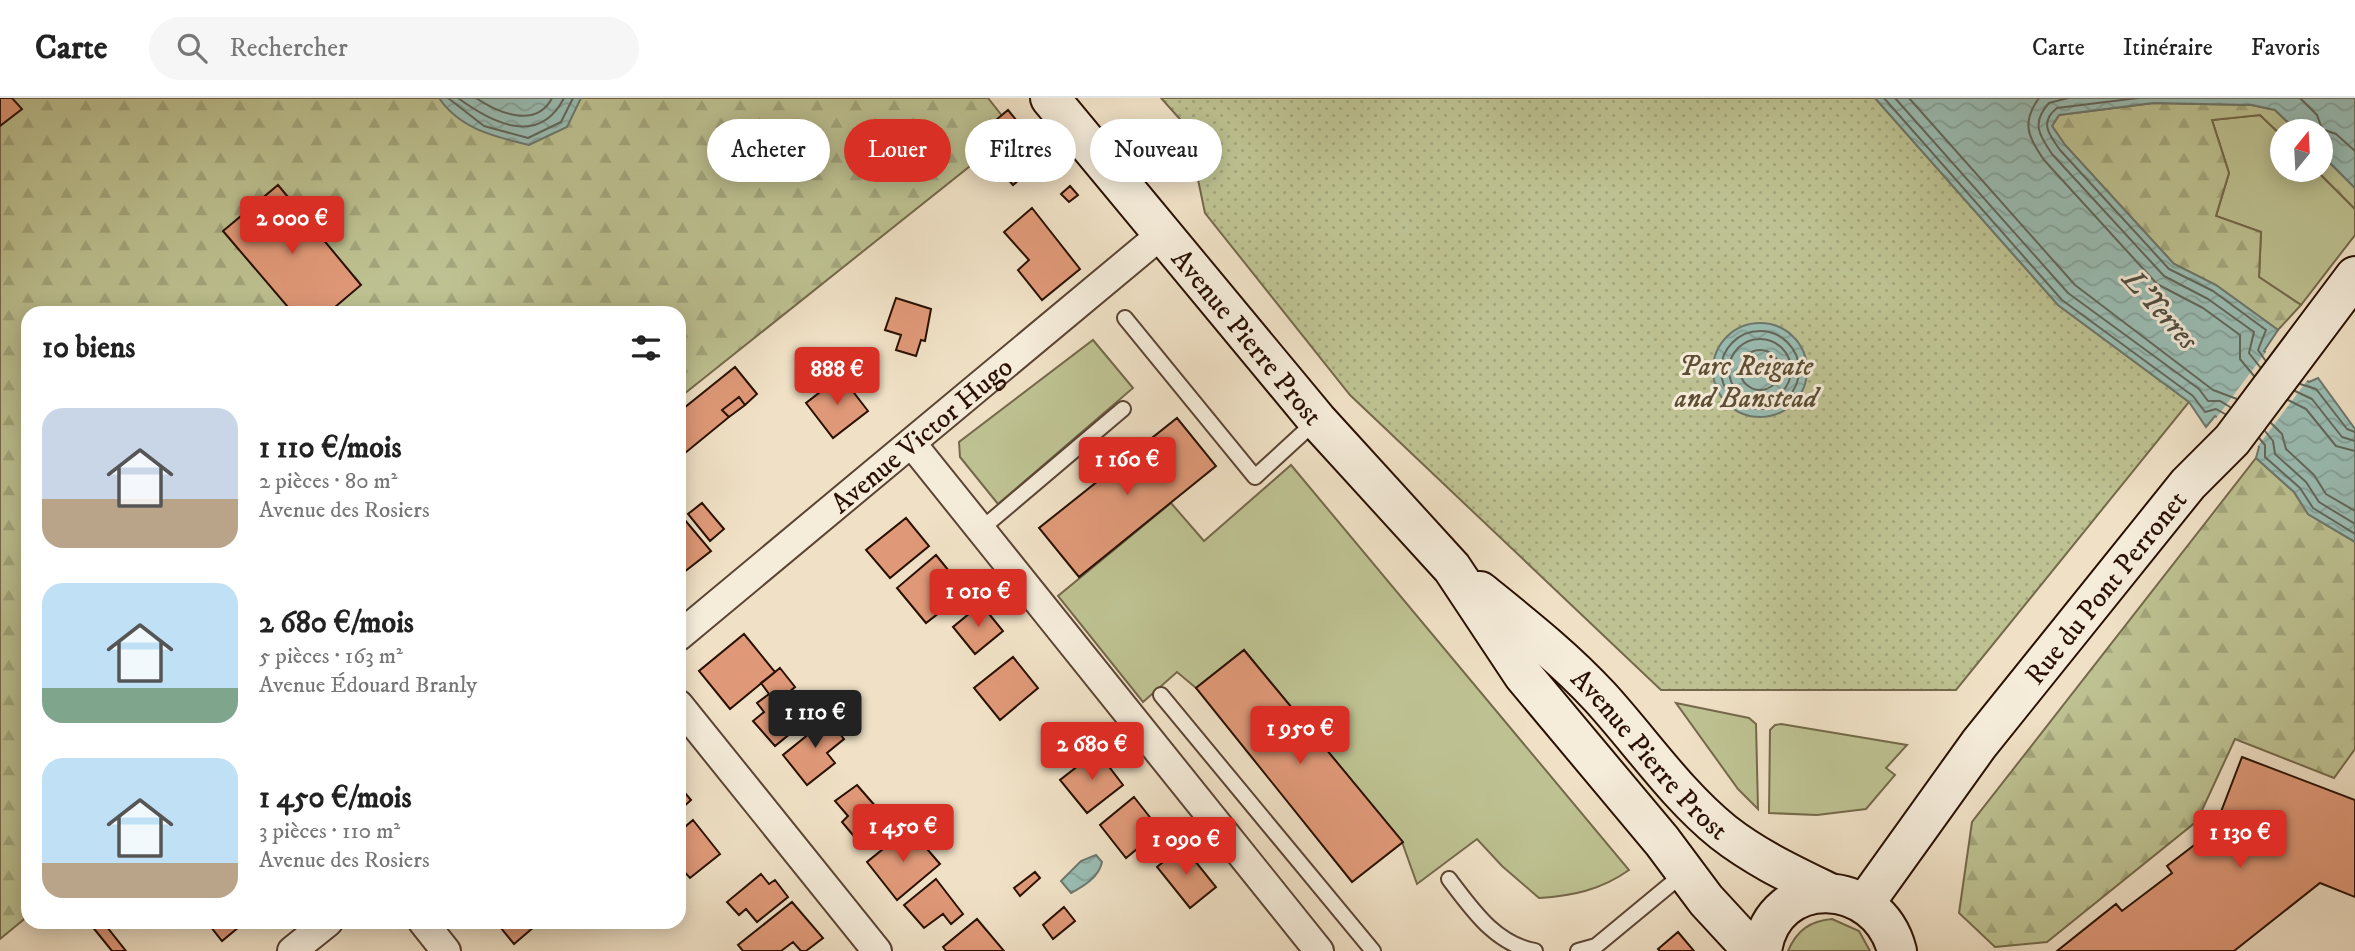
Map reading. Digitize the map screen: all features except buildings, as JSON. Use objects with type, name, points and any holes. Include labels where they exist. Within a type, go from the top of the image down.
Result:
[{"type":"main road","name":"Avenue Pierre Prost","points":[[1050,98],[1317,420],[1452,568],[1551,648],[1600,697],[1695,807],[1713,824],[1749,851],[1880,915],[1891,931],[1897,951]]},
{"type":"main road","name":"Rue du Pont Perronet","points":[[1848,898],[1979,744],[2188,484],[2231,440],[2355,276]]},
{"type":"main road","name":"Avenue Pierre Prost","points":[[1452,568],[1523,675],[1686,871],[1706,900],[1753,951]]},
{"type":"main road","points":[[1762,951],[1768,930],[1787,907],[1808,896],[1848,898]]},
{"type":"street","name":"Avenue Victor Hugo","points":[[686,630],[1163,233]]},
{"type":"street","points":[[912,444],[979,531],[1319,951]]},
{"type":"street","points":[[686,714],[877,951]]},
{"type":"street","points":[[292,951],[319,929]]},
{"type":"street","points":[[429,929],[446,951]]},
{"type":"lane","points":[[1125,318],[1255,477],[1317,420]]},
{"type":"lane","points":[[979,531],[1123,410]]},
{"type":"lane","points":[[1161,695],[1373,951]]},
{"type":"lane","points":[[1578,951],[1596,946],[1686,871]]},
{"type":"lane","points":[[1449,879],[1481,920],[1501,937],[1523,949],[1535,951]]},
{"type":"green space","points":[[0,98],[988,98],[1005,119],[965,119],[965,170],[951,181],[951,119],[844,119],[844,182],[950,182],[686,392],[686,306],[21,306],[21,922],[0,939]]},
{"type":"green space","name":"Parc Reigate and Banstead","points":[[1161,98],[1875,98],[2058,305],[2189,402],[1956,690],[1661,690],[1350,395],[1205,213],[1199,182],[1222,182],[1222,119],[1180,119]]},
{"type":"green space","points":[[2154,103],[2252,105],[2275,110],[2284,119],[2270,119],[2270,125],[2260,115],[2212,120],[2229,173],[2216,216],[2261,232],[2259,277],[2301,305],[2278,330],[2216,285],[2174,264],[2065,145],[2052,126],[2059,115]]},
{"type":"green space","points":[[2260,115],[2270,125],[2270,182],[2328,182],[2355,209],[2355,235],[2301,305],[2259,277],[2261,232],[2216,216],[2229,173],[2212,120]]},
{"type":"green space","points":[[2333,166],[2355,188],[2355,209],[2328,182],[2333,182]]},
{"type":"green space","points":[[1093,340],[1133,388],[998,504],[960,457],[959,442]]},
{"type":"green space","points":[[2256,458],[2294,492],[2308,514],[2355,542],[2355,749],[2334,778],[2235,739],[2197,821],[2047,942],[1995,947],[1959,913],[1972,822]]},
{"type":"green space","points":[[1291,465],[1629,870],[1608,883],[1586,891],[1539,898],[1502,866],[1477,839],[1417,884],[1402,842],[1244,650],[1196,688],[1177,672],[1143,702],[1058,596],[1171,503],[1204,541]]},
{"type":"green space","points":[[1676,703],[1749,718],[1756,724],[1758,809],[1738,789]]},
{"type":"green space","points":[[1781,724],[1907,745],[1886,768],[1895,775],[1866,809],[1817,815],[1769,813],[1770,730]]},
{"type":"green space","points":[[1832,919],[1859,931],[1870,951],[1788,951],[1805,928]]},
{"type":"water","points":[[439,98],[581,98],[567,127],[529,145],[479,130],[457,117]]},
{"type":"water","name":"L'Yerres","points":[[1875,98],[2355,98],[2355,188],[2333,166],[2333,119],[2284,119],[2275,110],[2252,105],[2153,103],[2059,115],[2052,126],[2065,145],[2174,264],[2216,285],[2278,330],[2264,351],[2309,382],[2318,378],[2355,429],[2355,542],[2308,514],[2294,492],[2256,458],[2259,447],[2215,416],[2206,427],[2189,402],[2058,305]]},
{"type":"water","points":[[1760,323],[1778,327],[1793,337],[1803,352],[1807,370],[1803,388],[1793,403],[1778,413],[1760,417],[1742,413],[1727,403],[1717,388],[1713,370],[1717,352],[1727,337],[1742,327]]},
{"type":"water","points":[[1096,855],[1102,862],[1098,872],[1086,884],[1071,893],[1061,881],[1081,861]]},
{"type":"pier","points":[[2272,344],[2269,350],[2309,378],[2255,450],[2216,420],[2211,425]]}]
